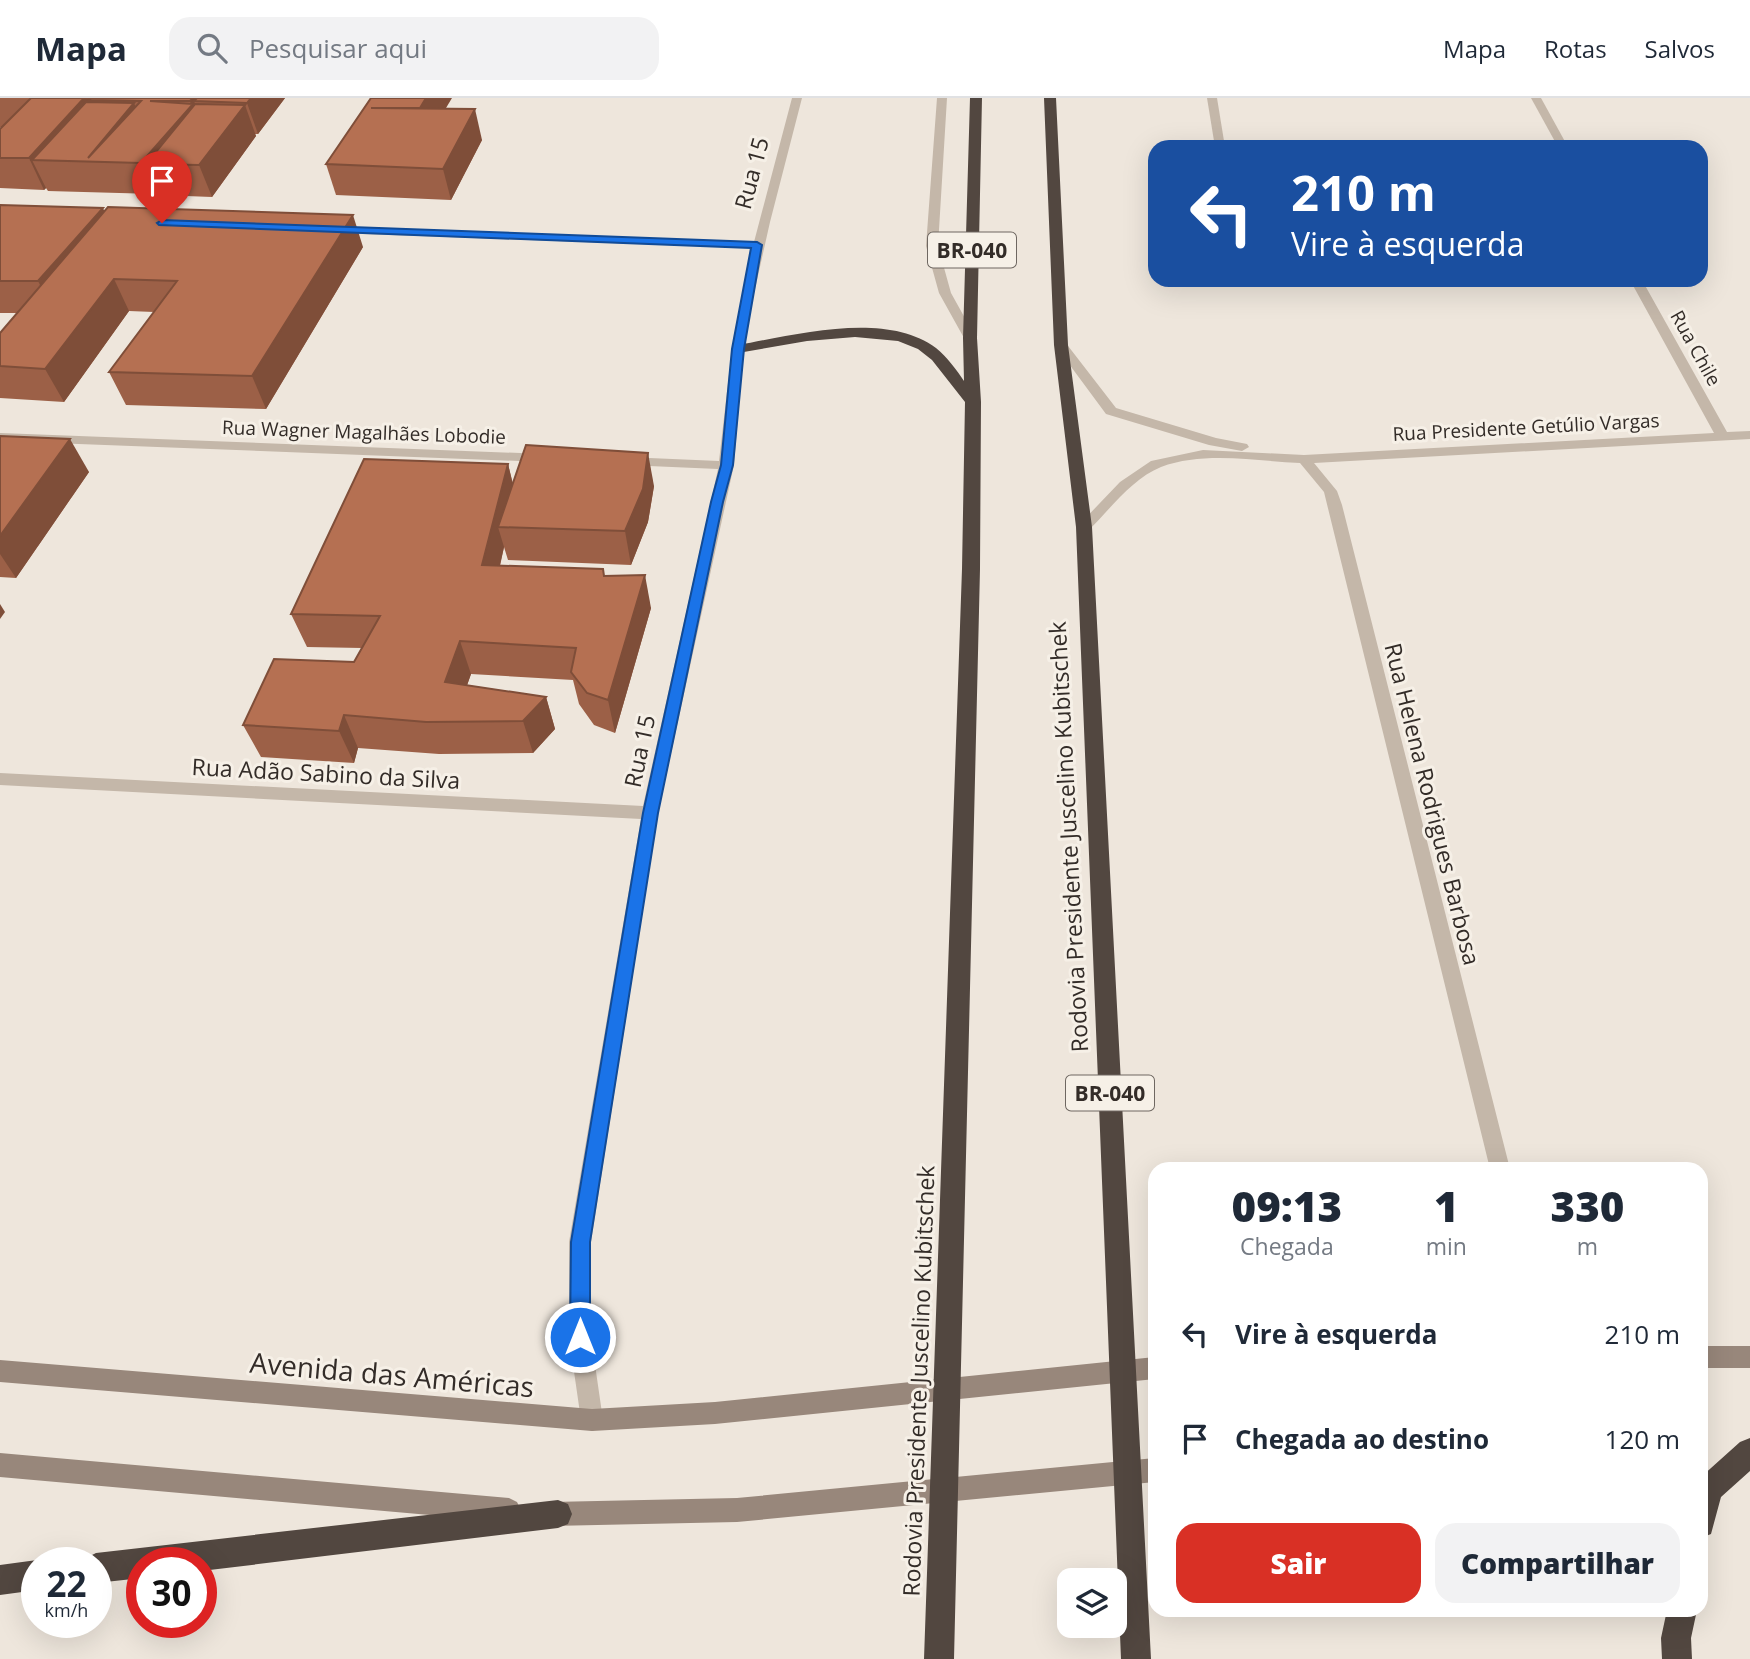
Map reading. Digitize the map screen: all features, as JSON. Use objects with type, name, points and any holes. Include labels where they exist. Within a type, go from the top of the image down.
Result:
[{"type":"highway","name":"Rodovia Presidente Juscelino Kubitschek","points":[[939,1659],[970,611],[973,402],[970,338],[976,98]]},
{"type":"highway","name":"Rodovia Presidente Juscelino Kubitschek","points":[[1050,98],[1061,345],[1084,527],[1136,1659]]},
{"type":"highway","points":[[738,349],[856,332],[897,337],[924,347],[942,363],[973,402]]},
{"type":"highway","points":[[1708,1493],[1709,1489],[1750,1452]]},
{"type":"highway","points":[[217,1554],[558,1514]]},
{"type":"highway","points":[[0,1580],[21,1577]]},
{"type":"highway","points":[[1677,1659],[1676,1638],[1680,1617]]},
{"type":"main road","points":[[1708,1357],[1741,1358]]},
{"type":"main road","points":[[1708,1365],[1741,1358]]},
{"type":"main road","name":"Avenida das Américas","points":[[0,1371],[592,1420],[715,1413],[1148,1369]]},
{"type":"main road","points":[[0,1465],[558,1514],[737,1510],[1148,1471]]},
{"type":"street","name":"Rua 15","points":[[592,1420],[580,1337],[580,1242],[650,813],[727,465],[738,349],[757,245],[797,98]]},
{"type":"street","points":[[942,98],[932,246],[944,293],[970,338]]},
{"type":"street","points":[[1212,98],[1219,140]]},
{"type":"street","points":[[1536,98],[1559,140]]},
{"type":"street","points":[[317,229],[757,245]]},
{"type":"street","name":"Rua Chile","points":[[1640,287],[1722,435]]},
{"type":"street","name":"Rua Presidente Getúlio Vargas","points":[[1061,345],[1111,411],[1214,442],[1304,459]]},
{"type":"street","name":"Rua Presidente Getúlio Vargas","points":[[1084,527],[1125,485],[1156,464],[1203,454],[1304,459],[1750,435]]},
{"type":"street","name":"Rua Wagner Magalhães Lobodie","points":[[0,436],[559,459]]},
{"type":"street","name":"Rua Helena Rodrigues Barbosa","points":[[1304,459],[1330,491],[1335,505],[1498,1162]]},
{"type":"street","points":[[615,461],[727,465]]},
{"type":"street","name":"Rua Adão Sabino da Silva","points":[[0,779],[650,813]]},
{"type":"building","points":[[31,98],[84,98],[29,158],[0,158],[0,129]]},
{"type":"building","points":[[193,98],[190,101],[150,101],[193,104],[141,163],[32,160],[86,102],[134,103],[88,158],[141,101],[89,100]]},
{"type":"building","points":[[197,98],[251,98],[247,103],[194,101]]},
{"type":"building","points":[[371,98],[426,98],[420,108],[371,108],[475,109],[443,169],[326,164]]},
{"type":"building","points":[[195,104],[245,105],[199,165],[146,164]]},
{"type":"building","points":[[0,205],[103,208],[38,281],[0,281]]},
{"type":"building","points":[[108,207],[353,215],[252,376],[109,372],[177,281],[114,279],[45,369],[0,366],[0,333]]},
{"type":"building","points":[[0,436],[70,439],[0,536]]},
{"type":"building","points":[[526,445],[648,453],[643,489],[625,531],[498,527]]},
{"type":"building","points":[[364,459],[508,464],[482,565],[603,569],[604,576],[645,575],[608,700],[587,693],[571,672],[576,648],[460,641],[445,682],[546,697],[523,721],[426,722],[344,715],[339,731],[243,725],[274,659],[354,662],[380,616],[291,614]]},
{"type":"route","points":[[162,223],[757,245],[738,349],[727,465],[650,813],[580,1242],[580,1337]]}]
